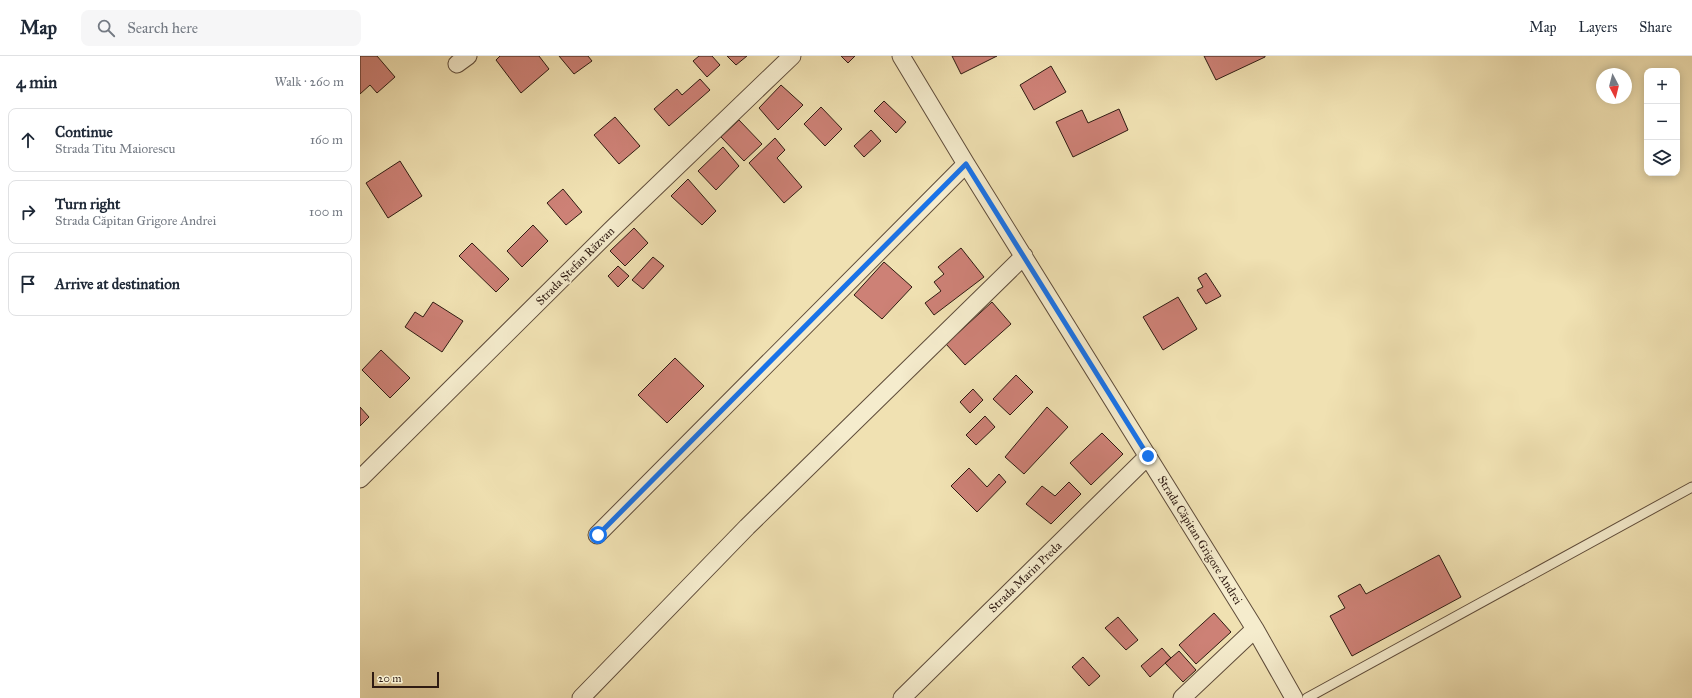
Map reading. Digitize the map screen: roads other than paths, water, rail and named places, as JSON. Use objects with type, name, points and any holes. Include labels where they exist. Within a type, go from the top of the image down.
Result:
[{"type":"street","name":"Strada Ștefan Răzvan","points":[[360,479],[613,228],[792,56]]},
{"type":"street","name":"Strada Căpitan Grigore Andrei","points":[[901,56],[966,164],[1255,629],[1294,698]]},
{"type":"street","points":[[598,535],[966,164]]},
{"type":"street","points":[[581,698],[747,527],[1024,256]]},
{"type":"street","name":"Strada Marin Preda","points":[[902,698],[1148,456]]},
{"type":"street","points":[[1182,698],[1255,629]]},
{"type":"lane","points":[[1307,698],[1692,487]]}]
